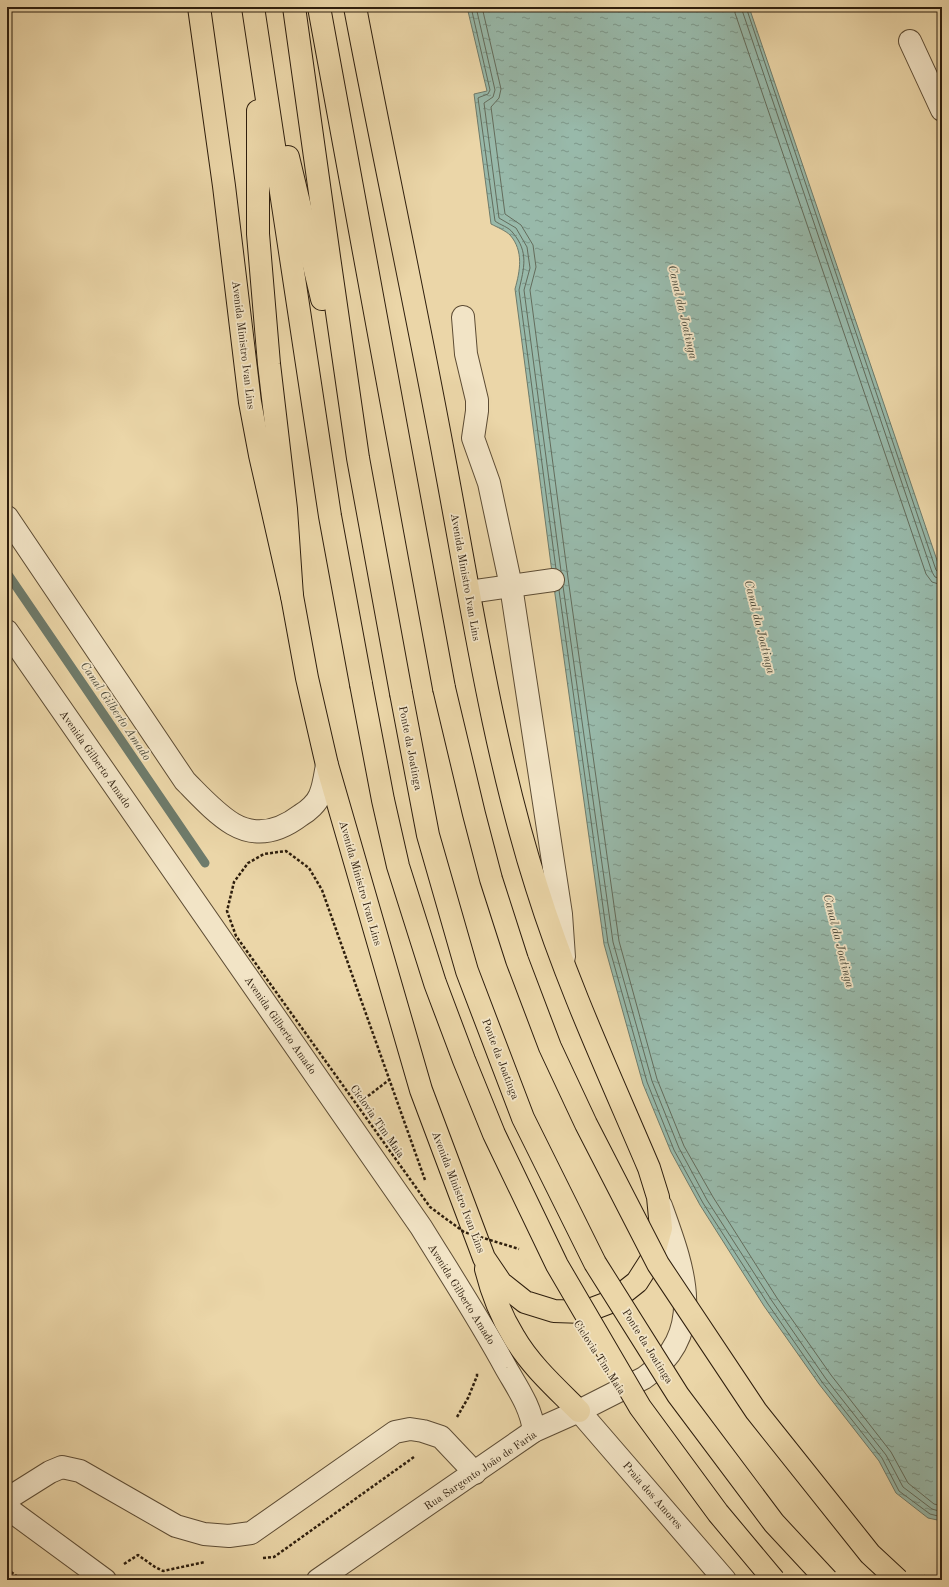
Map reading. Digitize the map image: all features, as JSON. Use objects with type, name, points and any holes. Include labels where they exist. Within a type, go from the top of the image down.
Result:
[{"type":"main road","name":"Avenida Ministro Ivan Lins","points":[[199,7],[224,186],[250,402],[260,455],[292,596],[306,678],[327,765],[421,1090],[484,1258],[501,1283],[525,1302],[554,1311],[584,1312],[613,1301],[637,1282],[654,1257],[661,1228],[658,1197],[649,1168],[566,972],[537,889],[511,800],[487,695],[442,443],[355,7]]},
{"type":"main road","points":[[294,7],[358,458]]},
{"type":"main road","points":[[319,7],[444,688],[491,879],[515,953],[550,1047],[586,1124],[658,1264],[756,1411],[870,1554],[898,1580]]},
{"type":"main road","points":[[253,13],[330,516],[361,684],[383,800],[398,866],[435,983],[494,1134],[557,1265],[640,1407],[718,1513],[774,1580]]},
{"type":"main road","points":[[259,48],[257,138],[258,234],[269,364],[286,509],[292,596]]},
{"type":"main road","points":[[259,48],[297,191],[358,458]]},
{"type":"main road","name":"Ponte da Joatinga","points":[[358,458],[428,835],[464,963],[524,1118],[595,1263],[678,1395],[774,1523],[826,1580]]},
{"type":"main road","points":[[484,1258],[492,1293],[514,1339],[541,1372],[580,1411]]},
{"type":"street","points":[[910,41],[942,110]]},
{"type":"street","points":[[463,317],[466,354],[477,400],[473,438],[489,483],[511,586],[560,914],[566,972]]},
{"type":"street","points":[[7,517],[185,781],[208,804],[234,824],[254,832],[274,831],[291,823],[308,811],[320,796],[327,765]]},
{"type":"street","points":[[469,592],[553,580]]},
{"type":"street","name":"Avenida Gilberto Amado","points":[[7,631],[421,1227],[485,1329],[527,1404],[533,1417],[534,1431]]},
{"type":"street","name":"Rua Sargento João de Faria","points":[[318,1580],[534,1431],[580,1411],[653,1372],[673,1349],[680,1337],[686,1308],[686,1290],[675,1243],[658,1197]]},
{"type":"street","name":"Praia dos Amores","points":[[580,1411],[725,1580]]},
{"type":"street","points":[[7,1499],[50,1472],[62,1467],[80,1471],[176,1526],[204,1534],[229,1536],[251,1533],[395,1432],[410,1429],[423,1431],[441,1438],[475,1473]]},
{"type":"street","points":[[7,1508],[105,1580]]},
{"type":"path","name":"Ciclovia Tim Maia","points":[[425,1180],[322,890],[309,868],[286,851],[264,854],[248,863],[234,882],[227,911],[236,936],[430,1207],[464,1232],[526,1251]]},
{"type":"path","name":"Ciclovia Tim Maia","points":[[361,1101],[389,1080]]},
{"type":"path","points":[[7,1569],[22,1580]]},
{"type":"water","name":"Canal da Joatinga","points":[[467,7],[749,7],[942,575],[942,1521],[928,1518],[896,1493],[879,1461],[819,1384],[764,1306],[700,1205],[671,1152],[643,1084],[604,944],[553,580],[515,289],[520,261],[519,254],[510,235],[491,224],[474,94],[487,91]]},
{"type":"waterway","name":"Canal Gilberto Amado","points":[[7,573],[205,863]]}]
